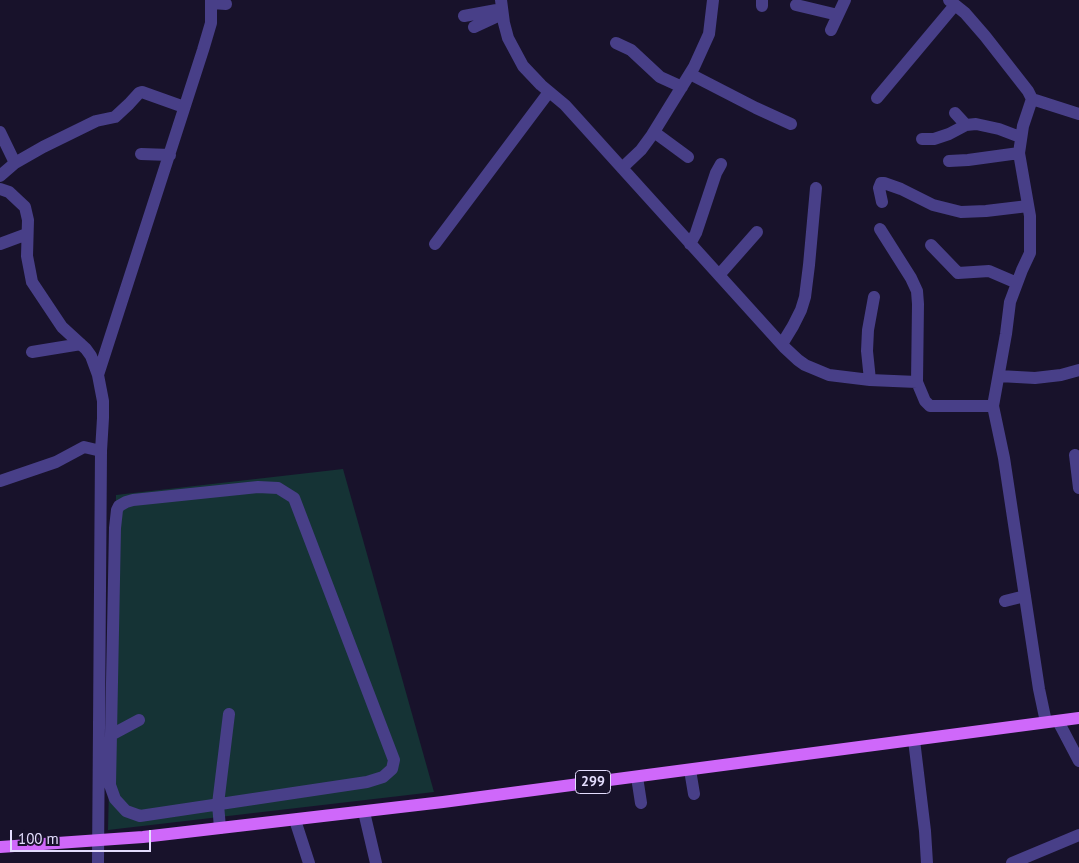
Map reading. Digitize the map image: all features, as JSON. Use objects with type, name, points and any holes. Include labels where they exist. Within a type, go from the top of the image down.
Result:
[{"type":"main road","name":"299","points":[[0,847],[142,837],[364,812],[1079,718]]},
{"type":"street","points":[[622,168],[641,150],[690,74],[709,34],[713,0]]},
{"type":"street","points":[[831,30],[845,0]]},
{"type":"street","points":[[98,375],[211,23],[211,2],[226,4]]},
{"type":"street","points":[[878,98],[952,2],[965,13],[985,36],[1028,91],[1032,99],[1020,137],[1019,153],[1028,206],[1030,253],[1010,302],[993,406],[1003,452],[1039,689],[1052,721],[1079,761]]},
{"type":"street","points":[[796,5],[838,14]]},
{"type":"street","points":[[464,16],[502,8]]},
{"type":"street","points":[[474,27],[502,8]]},
{"type":"street","points":[[502,8],[508,38],[523,66],[549,92],[566,105],[790,353],[805,365],[829,375],[870,380],[916,382]]},
{"type":"street","points":[[616,43],[630,50],[660,77],[682,87]]},
{"type":"street","points":[[690,74],[791,124]]},
{"type":"street","points":[[0,176],[15,163],[96,121],[115,117],[139,93],[142,92],[184,107]]},
{"type":"street","points":[[435,244],[549,92]]},
{"type":"street","points":[[1032,99],[1079,114]]},
{"type":"street","points":[[954,113],[966,125]]},
{"type":"street","points":[[922,139],[939,138],[966,125],[982,124],[1020,137]]},
{"type":"street","points":[[0,132],[15,163]]},
{"type":"street","points":[[654,132],[688,157]]},
{"type":"street","points":[[949,161],[1019,153]]},
{"type":"street","points":[[141,154],[170,155]]},
{"type":"street","points":[[690,244],[696,233],[716,173],[721,164]]},
{"type":"street","points":[[882,202],[878,188],[881,183],[884,183],[933,205],[961,212],[1028,206]]},
{"type":"street","points":[[782,344],[801,310],[804,297],[810,265],[816,188]]},
{"type":"street","points":[[3,193],[25,207],[28,220],[26,256],[32,282],[62,327],[91,356],[98,375],[102,401],[102,840],[105,863]]},
{"type":"street","points":[[880,229],[912,278],[917,291],[916,382],[927,404],[930,406],[993,406]]},
{"type":"street","points":[[719,275],[756,232]]},
{"type":"street","points":[[0,244],[27,234]]},
{"type":"street","points":[[931,245],[958,273],[988,271],[1017,283]]},
{"type":"street","points":[[870,380],[867,351],[868,330],[874,297]]},
{"type":"street","points":[[32,352],[81,344]]},
{"type":"street","points":[[999,376],[1035,378],[1060,375],[1079,370]]},
{"type":"street","points":[[0,481],[56,462],[84,447],[101,450]]},
{"type":"street","points":[[1075,456],[1079,488]]},
{"type":"street","points":[[271,487],[284,491],[294,498],[394,760],[392,769],[377,780],[218,804],[140,816],[126,811],[115,799],[110,785],[115,515],[119,506],[133,500],[271,487]]},
{"type":"street","points":[[1005,601],[1025,596]]},
{"type":"street","points":[[220,828],[218,804],[228,714]]},
{"type":"street","points":[[111,735],[139,720]]},
{"type":"street","points":[[914,740],[928,863]]},
{"type":"street","points":[[690,770],[694,794]]},
{"type":"street","points":[[637,776],[641,803]]},
{"type":"street","points":[[364,812],[376,863]]},
{"type":"street","points":[[295,820],[309,863]]},
{"type":"street","points":[[1012,863],[1079,835]]},
{"type":"street","points":[[98,863],[102,840]]},
{"type":"green space","points":[[343,469],[434,792],[108,830],[116,495]]}]
